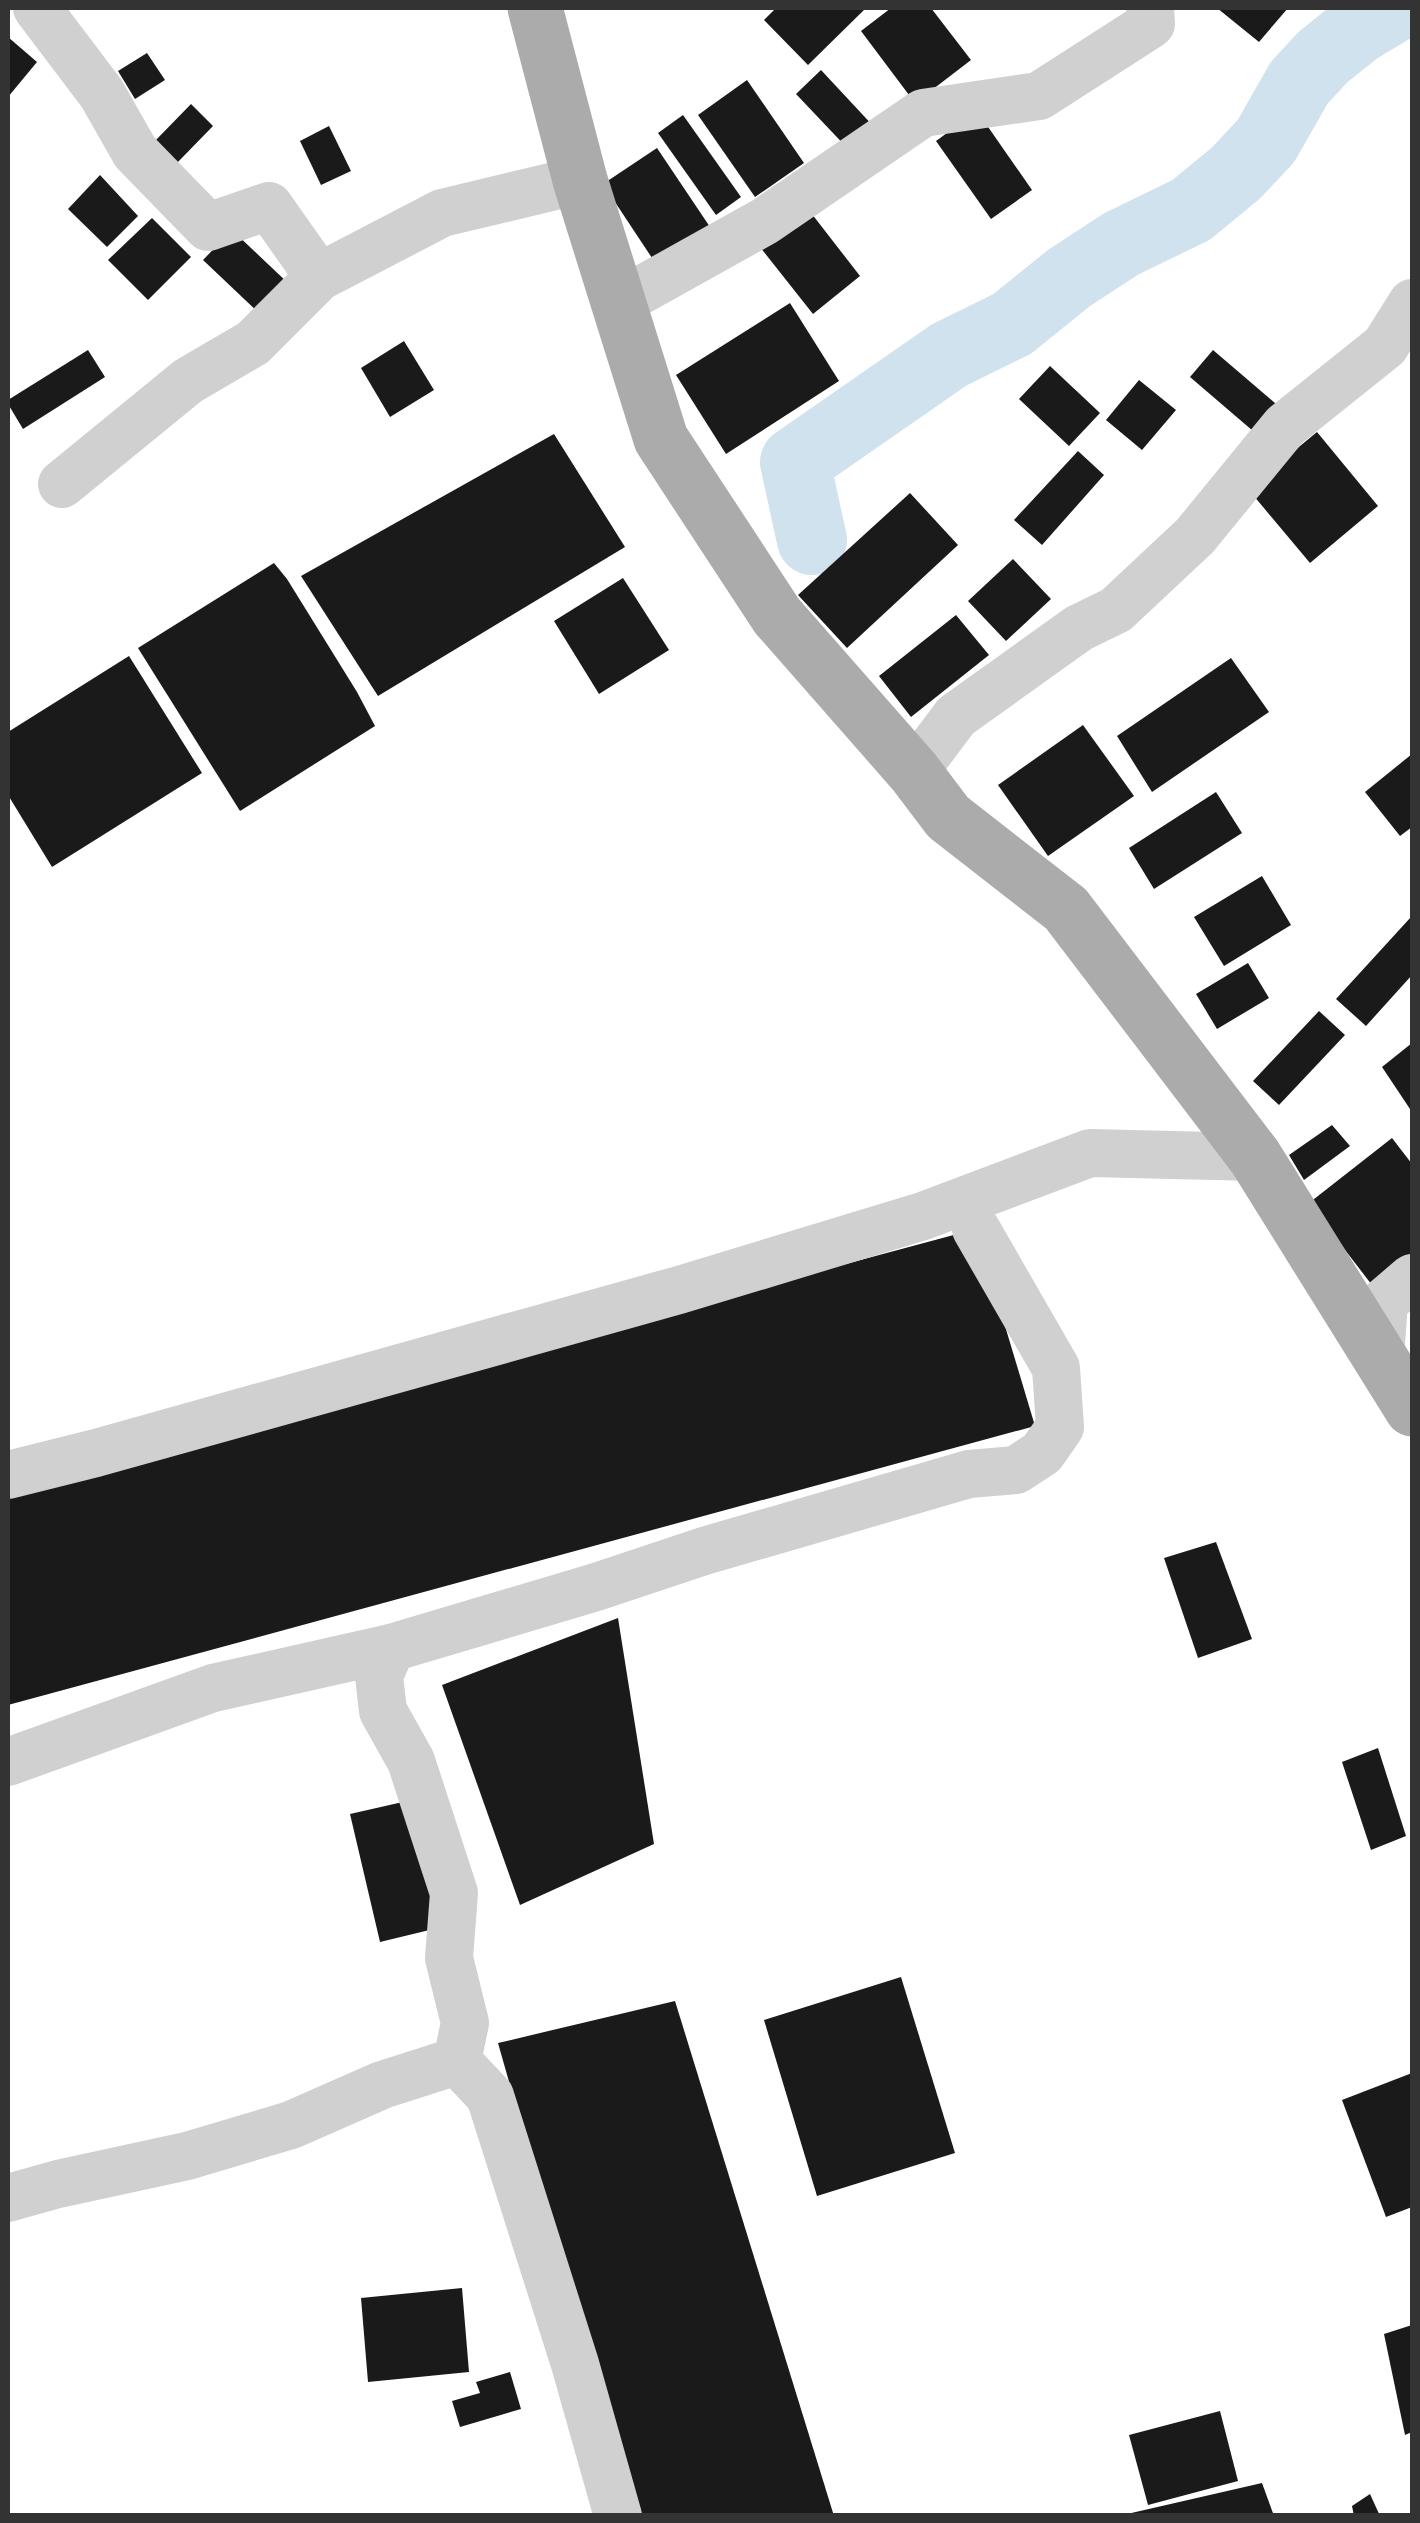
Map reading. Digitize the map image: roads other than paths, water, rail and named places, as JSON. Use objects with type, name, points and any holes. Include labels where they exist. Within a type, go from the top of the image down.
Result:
[{"type":"main road","points":[[535,8],[580,180],[661,439],[776,616],[948,816],[1066,909],[1256,1158],[1412,1409]]},
{"type":"street","points":[[37,8],[102,94],[136,152],[208,227],[269,206],[319,277]]},
{"type":"street","points":[[618,303],[765,221],[923,113],[1039,96],[1151,24],[1150,8]]},
{"type":"street","points":[[62,484],[188,381],[254,343],[319,277],[442,212],[580,180]]},
{"type":"street","points":[[914,772],[956,716],[1079,628],[1116,610],[1195,536],[1285,426],[1385,346],[1412,304]]},
{"type":"street","points":[[8,1475],[698,1284],[924,1216],[1090,1152],[1256,1158]]},
{"type":"street","points":[[8,1762],[213,1688],[390,1648],[969,1474],[1016,1470],[1042,1453],[1060,1427],[1056,1368],[976,1229]]},
{"type":"street","points":[[1380,1358],[1384,1302],[1412,1278]]},
{"type":"street","points":[[390,1648],[380,1676],[384,1712],[411,1761],[454,1892],[449,1958],[465,2023],[457,2061]]},
{"type":"street","points":[[8,2198],[187,2156],[291,2125],[382,2086],[457,2061]]},
{"type":"street","points":[[457,2061],[490,2096],[575,2364],[618,2516]]},
{"type":"waterway","points":[[812,540],[795,462],[949,355],[1012,324],[1069,278],[1121,244],[1191,210],[1236,173],[1266,141],[1299,83],[1323,57],[1393,8]]}]
